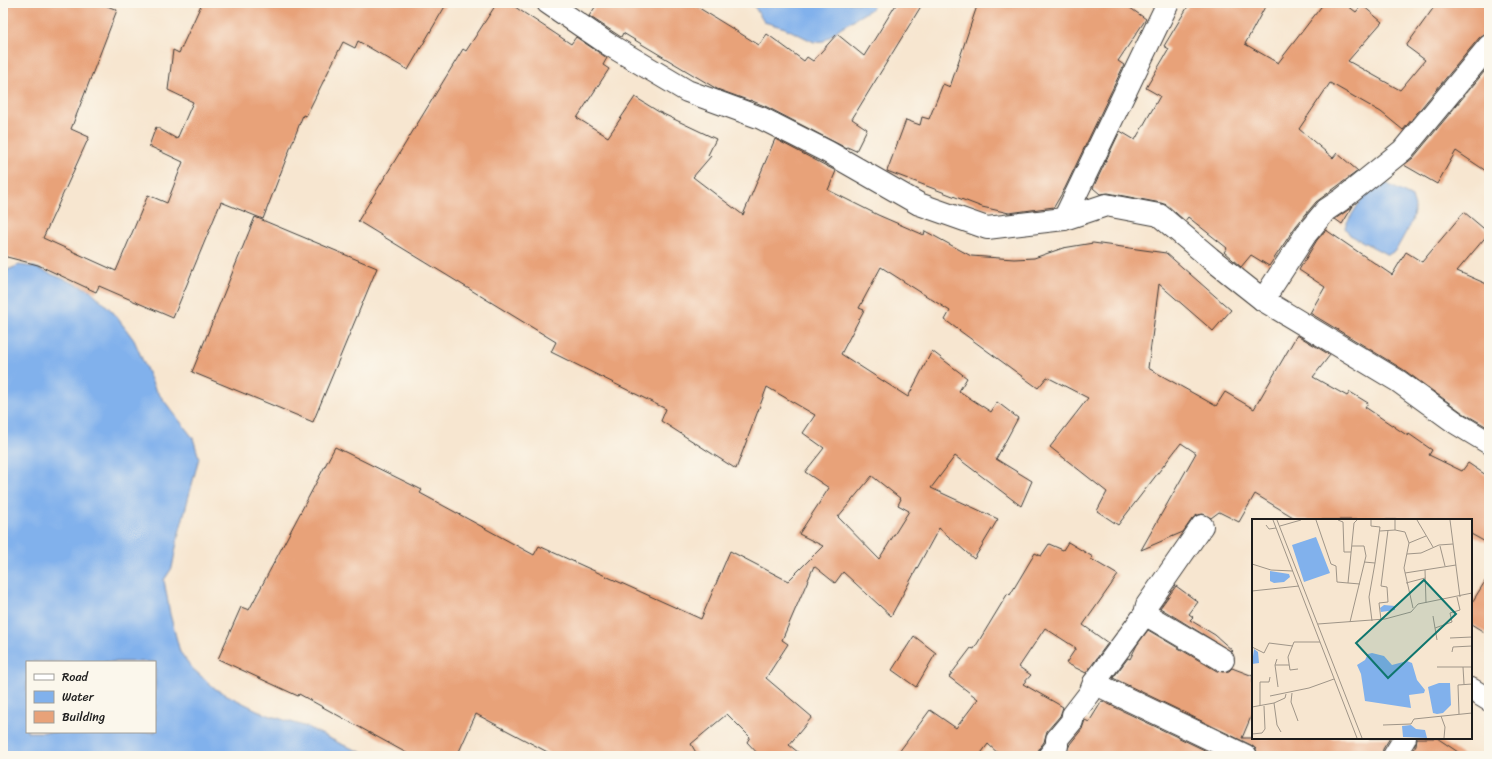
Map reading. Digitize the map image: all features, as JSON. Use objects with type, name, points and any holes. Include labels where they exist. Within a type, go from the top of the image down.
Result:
[{"type":"street","points":[[548,3],[608,44],[687,90],[761,118],[828,152],[919,204],[987,228],[1064,219],[1106,205],[1159,215],[1263,300],[1398,381],[1456,423],[1489,442]]},
{"type":"street","points":[[1064,219],[1168,3]]},
{"type":"street","points":[[1263,300],[1306,234],[1326,210],[1341,200],[1403,150],[1489,46]]},
{"type":"street","points":[[1049,756],[1057,746],[1057,739],[1072,721],[1073,715],[1090,693],[1094,683],[1145,614],[1147,605],[1202,526]]},
{"type":"street","points":[[1145,614],[1223,660]]},
{"type":"street","points":[[1094,683],[1246,756]]},
{"type":"street","points":[[1472,690],[1489,700]]},
{"type":"street","points":[[1394,756],[1404,739]]},
{"type":"water","points":[[750,3],[873,3],[873,8],[840,28],[824,41],[814,42],[785,28],[764,22],[754,6]]},
{"type":"water","points":[[1378,179],[1412,197],[1415,207],[1412,221],[1396,250],[1388,255],[1350,235],[1345,228],[1370,186]]},
{"type":"water","points":[[19,265],[34,267],[90,290],[113,312],[134,340],[155,389],[193,438],[199,458],[178,537],[172,568],[164,580],[170,614],[180,652],[193,669],[217,690],[265,714],[307,727],[341,744],[371,756],[3,756],[3,272]]},
{"type":"building","points":[[3,3],[100,3],[117,10],[71,129],[89,137],[43,238],[116,271],[148,195],[167,203],[183,162],[149,146],[156,127],[177,139],[193,102],[168,90],[173,50],[179,53],[202,3],[447,3],[408,70],[358,41],[355,48],[343,42],[306,116],[303,115],[263,219],[221,202],[173,318],[99,286],[96,292],[38,265],[3,256]]},
{"type":"building","points":[[497,3],[509,3],[571,44],[576,37],[607,58],[603,65],[609,69],[577,118],[608,137],[635,97],[659,112],[716,139],[708,155],[711,156],[693,177],[743,215],[775,139],[836,171],[828,190],[878,215],[924,235],[925,231],[971,256],[1014,259],[1034,258],[1063,248],[1093,243],[1166,253],[1231,310],[1213,331],[1159,284],[1148,368],[1216,406],[1225,392],[1254,409],[1297,335],[1330,355],[1313,377],[1347,396],[1350,392],[1368,403],[1365,407],[1432,450],[1429,455],[1462,471],[1468,463],[1489,477],[1489,544],[1472,535],[1472,519],[1296,519],[1255,494],[1239,522],[1219,512],[1211,518],[1203,514],[1197,515],[1192,519],[1183,532],[1141,550],[1196,453],[1181,443],[1118,525],[1097,511],[1107,492],[1050,447],[1088,398],[1047,377],[1038,388],[945,320],[950,311],[881,267],[859,308],[864,310],[841,354],[908,397],[932,351],[967,378],[959,391],[991,412],[997,402],[1018,418],[996,459],[1032,481],[1021,506],[955,456],[931,488],[998,519],[974,559],[939,528],[891,616],[843,572],[835,583],[814,566],[782,640],[788,644],[766,678],[812,717],[789,745],[803,756],[760,756],[747,742],[750,737],[727,714],[691,744],[698,756],[555,756],[476,714],[457,756],[412,756],[299,694],[298,696],[218,659],[241,607],[249,610],[335,447],[422,490],[420,493],[534,555],[539,546],[701,619],[730,551],[788,581],[823,546],[799,534],[829,488],[805,472],[824,448],[803,433],[815,415],[767,387],[736,469],[661,421],[666,409],[551,352],[556,342],[358,221],[463,49],[466,51]],"holes":[[[872,476],[901,499],[898,505],[909,511],[879,559],[838,517]]]},
{"type":"building","points":[[598,3],[691,3],[759,45],[767,34],[804,61],[807,57],[813,61],[837,34],[864,56],[897,3],[923,3],[852,119],[867,129],[856,151],[847,147],[846,148],[767,107],[717,89],[623,33],[621,37],[589,16]]},
{"type":"building","points":[[978,3],[1123,3],[1146,19],[1118,61],[1124,65],[1065,188],[1054,207],[1009,213],[982,207],[887,171],[906,120],[920,125],[922,117],[929,119],[943,84],[950,87]]},
{"type":"building","points":[[1190,3],[1267,3],[1245,44],[1278,63],[1324,3],[1344,3],[1356,12],[1362,5],[1382,22],[1348,61],[1400,90],[1425,60],[1406,46],[1437,3],[1489,3],[1489,34],[1484,34],[1479,38],[1403,130],[1381,112],[1330,83],[1299,129],[1333,158],[1337,153],[1358,171],[1316,202],[1296,226],[1269,266],[1251,255],[1241,267],[1224,252],[1227,248],[1188,217],[1185,221],[1167,205],[1108,193],[1100,194],[1093,188],[1120,131],[1135,140],[1160,96],[1146,88],[1169,49],[1164,46]]},
{"type":"building","points":[[1489,66],[1489,173],[1456,151],[1437,184],[1404,165],[1413,158]]},
{"type":"building","points":[[1353,206],[1342,224],[1335,219],[1348,210]]},
{"type":"building","points":[[1464,212],[1489,233],[1457,271],[1489,285],[1489,428],[1463,413],[1404,370],[1310,313],[1325,287],[1299,270],[1317,240],[1326,230],[1392,275],[1406,252],[1422,262]]},
{"type":"building","points":[[255,217],[377,268],[313,422],[192,372]]},
{"type":"building","points":[[1068,542],[1093,557],[1091,559],[1118,575],[1083,625],[1108,643],[1086,673],[1066,663],[1076,648],[1045,628],[1019,667],[1031,675],[1023,684],[1063,707],[1060,716],[1047,731],[1044,742],[1039,749],[1037,756],[1001,756],[988,744],[979,756],[896,756],[930,710],[956,728],[978,699],[949,677],[971,648],[974,649],[1008,593],[1010,595],[1035,553],[1041,556],[1049,544],[1063,550]]},
{"type":"building","points":[[1489,575],[1489,635],[1472,625],[1472,602]]},
{"type":"building","points":[[1176,586],[1198,602],[1189,614],[1193,617],[1190,620],[1215,635],[1233,651],[1232,652],[1160,608]]},
{"type":"building","points":[[1148,630],[1217,671],[1229,671],[1232,668],[1252,676],[1252,714],[1242,738],[1389,739],[1383,749],[1382,756],[1258,756],[1256,749],[1251,745],[1113,678],[1128,658],[1130,659],[1137,645]]},
{"type":"building","points":[[914,636],[936,653],[916,687],[892,670]]},
{"type":"building","points":[[1102,701],[1217,756],[1065,756],[1070,744],[1082,729],[1085,720],[1089,722]]},
{"type":"building","points":[[1417,739],[1438,739],[1464,756],[1409,756],[1416,745]]}]
